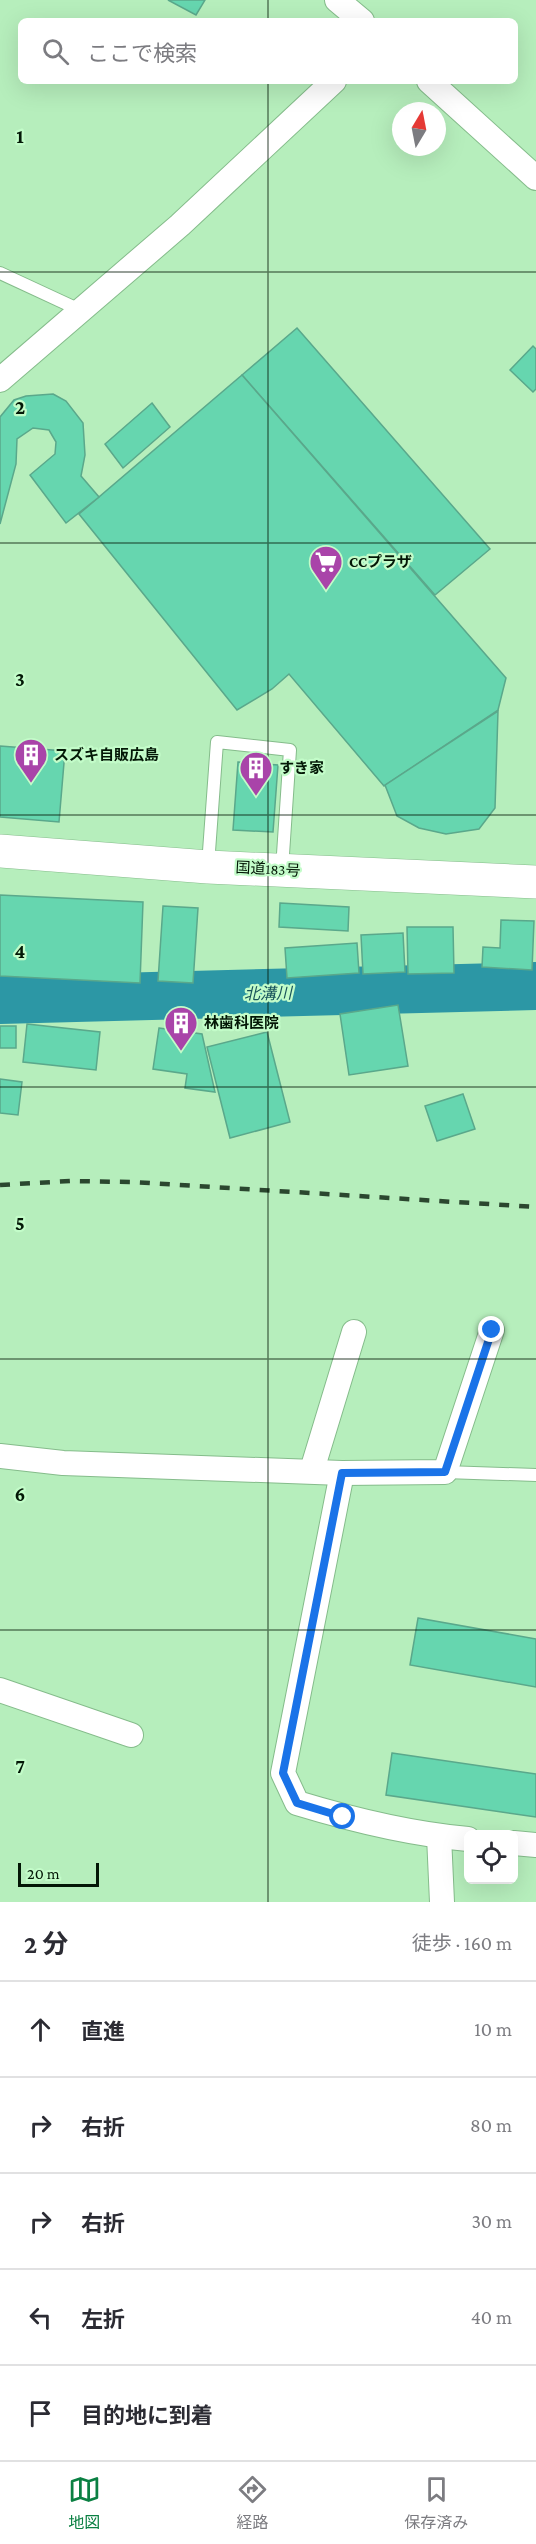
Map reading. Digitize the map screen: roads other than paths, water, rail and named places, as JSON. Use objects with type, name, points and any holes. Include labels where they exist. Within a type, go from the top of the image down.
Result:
[{"type":"highway","name":"国道183号","points":[[0,851],[208,867],[536,882]]},
{"type":"street","points":[[337,0],[358,18]]},
{"type":"street","points":[[0,380],[180,225],[331,84]]},
{"type":"street","points":[[432,84],[536,178]]},
{"type":"street","points":[[0,1456],[63,1463],[312,1470],[342,1473],[445,1472],[492,1330]]},
{"type":"street","points":[[312,1470],[354,1332]]},
{"type":"street","points":[[342,1473],[283,1773],[297,1803],[343,1817],[439,1836],[464,1839]]},
{"type":"street","points":[[0,1690],[131,1735]]},
{"type":"street","points":[[439,1836],[442,1902]]},
{"type":"street","points":[[518,1843],[536,1845]]},
{"type":"lane","points":[[0,273],[82,311]]},
{"type":"lane","points":[[208,867],[217,742],[290,750],[282,870]]},
{"type":"lane","points":[[445,1472],[536,1475]]},
{"type":"waterway","name":"北溝川","points":[[0,1000],[536,986]]},
{"type":"railway","points":[[0,1185],[70,1181],[132,1182],[536,1207]]},
{"type":"place","name":"CCプラザ","points":[[326,591]]},
{"type":"place","name":"スズキ自販広島","points":[[31,784]]},
{"type":"place","name":"すき家","points":[[256,797]]},
{"type":"place","name":"林歯科医院","points":[[181,1052]]}]
